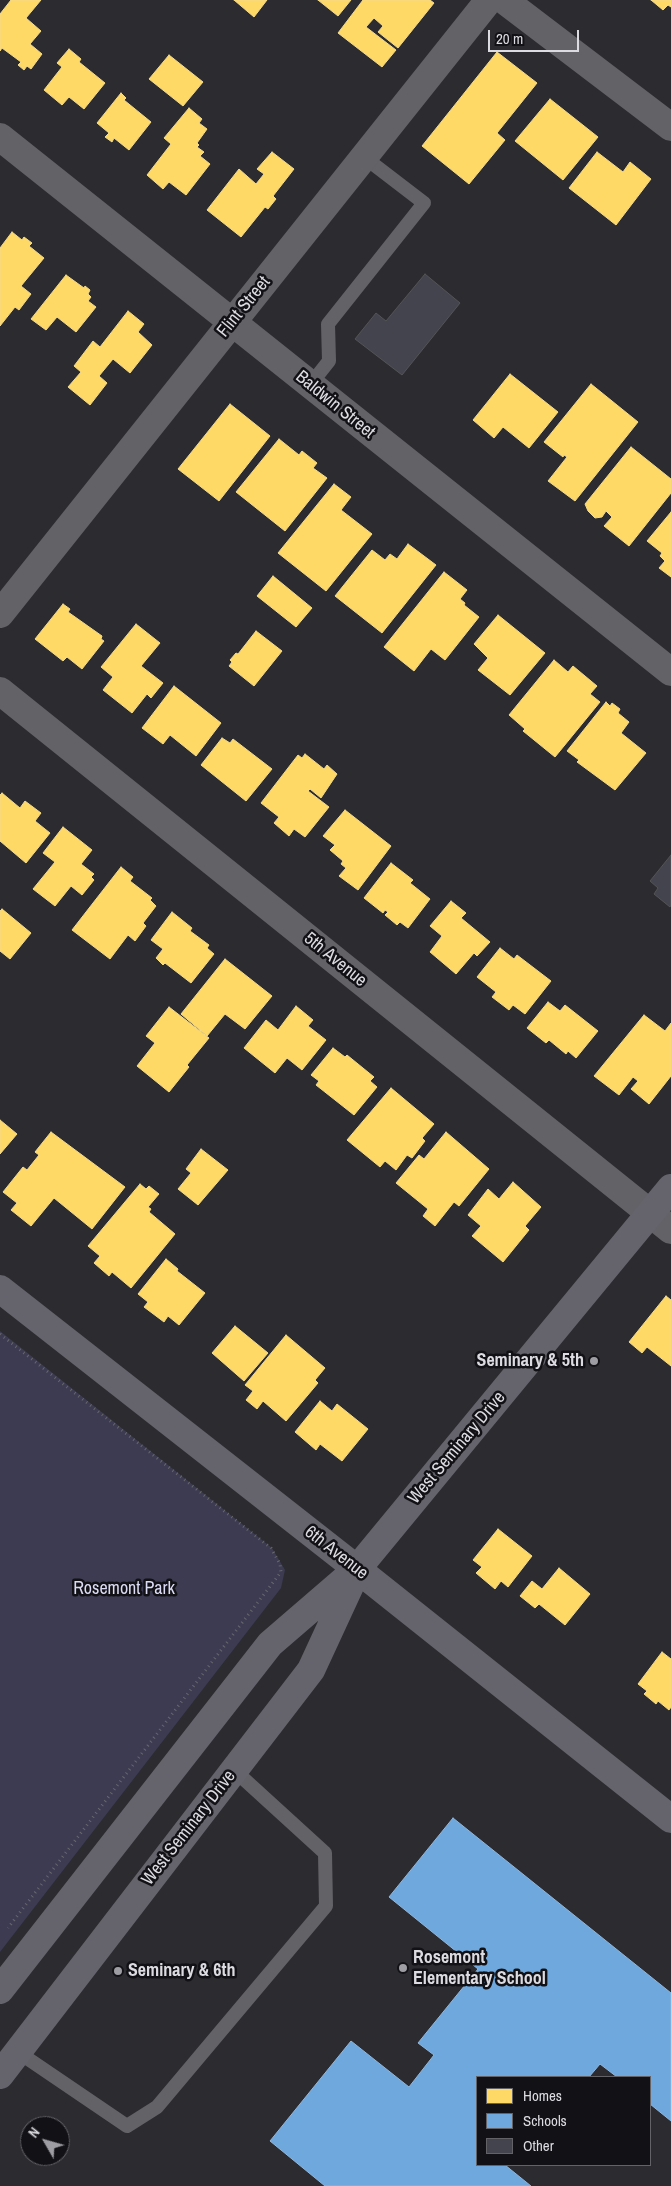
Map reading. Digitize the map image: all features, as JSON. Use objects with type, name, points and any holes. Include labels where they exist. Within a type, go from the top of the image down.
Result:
[{"type":"main road","name":"West Seminary Drive","points":[[0,1990],[270,1644],[357,1569],[661,1222],[671,1188]]},
{"type":"main road","name":"6th Avenue","points":[[0,1289],[357,1569],[671,1819]]},
{"type":"main road","name":"West Seminary Drive","points":[[0,2075],[311,1670],[357,1569]]},
{"type":"street","name":"Flint Street","points":[[0,614],[489,0]]},
{"type":"street","points":[[504,0],[671,127]]},
{"type":"street","name":"Baldwin Street","points":[[0,137],[671,672]]},
{"type":"street","name":"5th Avenue","points":[[0,691],[661,1222]]},
{"type":"lane","points":[[310,385],[329,361],[328,324],[424,202],[364,157]]},
{"type":"lane","points":[[18,2052],[127,2126],[157,2107],[326,1906],[325,1853],[234,1770]]},
{"type":"path","points":[[0,1334],[271,1548],[280,1564],[281,1572],[6,1930]]},
{"type":"green space","name":"Rosemont Park","points":[[0,1331],[272,1548],[285,1570],[281,1588],[0,1952]]},
{"type":"building: Homes","points":[[11,0],[41,0],[26,18],[41,31],[30,44],[42,54],[31,69],[27,66],[24,70],[18,65],[21,62],[2,48],[0,51],[0,14]]},
{"type":"building: Homes","points":[[234,0],[267,0],[254,17]]},
{"type":"building: Homes","points":[[318,0],[351,0],[338,16]]},
{"type":"building: Homes","points":[[363,0],[430,0],[434,3],[398,48],[378,32],[383,26],[374,18],[366,27],[396,50],[382,67],[338,33]]},
{"type":"building: Homes","points":[[651,0],[671,0],[671,7],[668,5],[663,10]]},
{"type":"building: Homes","points":[[69,49],[81,59],[79,62],[105,83],[84,109],[69,97],[62,105],[44,90],[62,67],[57,63]]},
{"type":"building: Homes","points":[[497,52],[537,83],[497,133],[505,140],[469,184],[422,146]]},
{"type":"building: Homes","points":[[169,55],[203,82],[183,106],[149,79]]},
{"type":"building: Homes","points":[[121,93],[126,98],[124,100],[151,122],[129,150],[114,138],[112,142],[105,137],[109,133],[97,123]]},
{"type":"building: Homes","points":[[550,99],[598,137],[563,180],[515,141]]},
{"type":"building: Homes","points":[[189,108],[202,119],[199,123],[207,129],[197,143],[199,145],[197,147],[204,152],[200,156],[210,164],[186,195],[169,182],[163,189],[147,175],[171,144],[164,138]]},
{"type":"building: Homes","points":[[272,152],[294,169],[273,196],[276,199],[268,209],[265,207],[241,237],[207,210],[239,169],[256,184],[264,174],[257,169]]},
{"type":"building: Homes","points":[[597,152],[623,172],[630,162],[651,179],[616,225],[569,188]]},
{"type":"building: Homes","points":[[12,232],[22,240],[24,237],[32,243],[29,246],[44,258],[21,286],[31,294],[19,310],[15,307],[0,326],[0,248]]},
{"type":"building: Homes","points":[[66,275],[90,290],[88,294],[91,297],[88,301],[96,307],[76,332],[57,317],[46,330],[31,319]]},
{"type":"building: Homes","points":[[128,311],[144,324],[138,332],[152,345],[130,373],[113,359],[99,376],[107,383],[90,405],[68,387],[81,372],[74,366],[93,341],[100,347]]},
{"type":"building: Homes","points":[[510,374],[558,412],[529,448],[503,427],[494,438],[473,420]]},
{"type":"building: Homes","points":[[591,384],[638,422],[575,501],[548,481],[567,457],[564,455],[563,457],[544,442]]},
{"type":"building: Homes","points":[[230,404],[270,436],[219,501],[178,469]]},
{"type":"building: Homes","points":[[279,439],[299,455],[302,451],[317,463],[313,468],[327,478],[285,531],[236,492]]},
{"type":"building: Homes","points":[[631,447],[671,479],[671,493],[629,546],[604,526],[612,517],[606,511],[602,517],[595,518],[588,511],[585,504]]},
{"type":"building: Homes","points":[[334,484],[351,497],[341,510],[372,534],[326,591],[278,553]]},
{"type":"building: Homes","points":[[671,512],[671,577],[659,568],[665,561],[660,556],[662,553],[647,541]]},
{"type":"building: Homes","points":[[408,544],[436,565],[382,633],[335,596],[372,550],[385,560],[390,554],[397,559]]},
{"type":"building: Homes","points":[[444,572],[467,590],[460,599],[465,603],[464,605],[479,617],[445,660],[431,649],[414,671],[384,647]]},
{"type":"building: Homes","points":[[273,576],[312,608],[296,627],[257,596]]},
{"type":"building: Homes","points":[[63,604],[70,609],[68,612],[102,636],[101,639],[104,641],[82,669],[67,657],[63,661],[35,639]]},
{"type":"building: Homes","points":[[498,615],[545,653],[510,695],[478,670],[488,658],[474,644]]},
{"type":"building: Homes","points":[[136,624],[160,643],[141,666],[163,683],[151,698],[147,694],[132,713],[103,690],[113,677],[101,667]]},
{"type":"building: Homes","points":[[256,631],[282,651],[254,686],[229,666],[232,662],[230,660],[236,653],[238,654]]},
{"type":"building: Homes","points":[[554,660],[568,672],[573,666],[597,686],[590,694],[600,702],[555,757],[523,731],[525,729],[509,715]]},
{"type":"building: Homes","points":[[174,686],[221,723],[196,756],[170,735],[163,744],[142,728]]},
{"type":"building: Homes","points":[[606,702],[610,706],[612,703],[620,709],[618,713],[629,722],[621,733],[646,753],[615,790],[577,762],[579,760],[567,751]]},
{"type":"building: Homes","points":[[222,738],[230,743],[233,739],[272,769],[246,801],[201,765]]},
{"type":"building: Homes","points":[[305,754],[324,769],[327,765],[337,774],[321,798],[310,789],[308,791],[329,807],[305,837],[294,829],[289,836],[274,823],[279,817],[261,803],[298,755],[302,758]]},
{"type":"building: Homes","points":[[2,793],[20,808],[25,801],[41,813],[35,821],[50,833],[26,863],[0,841],[0,795]]},
{"type":"building: Homes","points":[[345,810],[391,846],[358,890],[339,876],[346,868],[341,864],[343,861],[330,850],[335,845],[323,836]]},
{"type":"building: Homes","points":[[63,827],[92,850],[81,864],[94,874],[91,877],[94,880],[82,895],[71,886],[55,906],[33,889],[55,862],[43,853]]},
{"type":"building: Homes","points":[[391,863],[413,880],[410,883],[430,899],[408,928],[400,922],[397,925],[385,915],[388,912],[385,910],[383,913],[364,898]]},
{"type":"building: Homes","points":[[121,867],[133,877],[130,881],[152,898],[150,900],[156,906],[143,923],[146,926],[135,941],[128,935],[110,959],[72,930]]},
{"type":"building: Homes","points":[[451,901],[466,913],[461,918],[490,942],[477,956],[474,953],[456,974],[430,952],[442,936],[430,926]]},
{"type":"building: Homes","points":[[2,909],[31,933],[10,959],[0,951],[0,911]]},
{"type":"building: Homes","points":[[172,912],[192,928],[190,931],[209,945],[207,948],[214,954],[191,983],[165,963],[163,965],[156,958],[163,949],[151,940]]},
{"type":"building: Homes","points":[[500,948],[514,959],[517,955],[551,981],[525,1014],[513,1005],[509,1010],[492,997],[496,992],[477,977]]},
{"type":"building: Homes","points":[[225,959],[272,996],[245,1029],[225,1014],[207,1036],[181,1014]]},
{"type":"building: Homes","points":[[548,1002],[560,1011],[565,1005],[598,1031],[576,1058],[568,1051],[566,1054],[549,1040],[546,1043],[527,1028]]},
{"type":"building: Homes","points":[[296,1006],[313,1020],[308,1026],[326,1040],[302,1070],[287,1058],[275,1073],[244,1048],[266,1020],[278,1030]]},
{"type":"building: Homes","points":[[169,1007],[209,1038],[187,1065],[189,1067],[169,1092],[137,1066],[155,1043],[146,1036]]},
{"type":"building: Homes","points":[[644,1015],[665,1031],[671,1023],[671,1076],[649,1104],[631,1089],[638,1081],[633,1077],[619,1095],[594,1076]]},
{"type":"building: Homes","points":[[333,1048],[345,1057],[347,1055],[374,1077],[370,1081],[377,1087],[354,1115],[316,1085],[319,1081],[311,1075]]},
{"type":"building: Homes","points":[[391,1088],[434,1124],[422,1138],[425,1141],[412,1158],[407,1155],[396,1170],[385,1161],[380,1167],[347,1140]]},
{"type":"building: Homes","points":[[0,1120],[17,1134],[0,1154]]},
{"type":"building: Homes","points":[[51,1132],[125,1187],[92,1229],[54,1198],[31,1226],[11,1210],[17,1203],[3,1192],[23,1167],[27,1170],[39,1155],[35,1152]]},
{"type":"building: Homes","points":[[446,1132],[489,1169],[459,1206],[454,1202],[435,1226],[423,1216],[428,1209],[396,1183],[419,1155],[424,1159]]},
{"type":"building: Homes","points":[[201,1149],[228,1170],[198,1205],[178,1189],[191,1173],[186,1169]]},
{"type":"building: Homes","points":[[513,1182],[541,1207],[525,1226],[529,1230],[503,1262],[472,1236],[481,1226],[468,1215],[488,1189],[499,1199]]},
{"type":"building: Homes","points":[[140,1184],[146,1189],[149,1186],[159,1194],[148,1207],[151,1209],[149,1212],[175,1234],[131,1288],[112,1272],[109,1276],[94,1263],[100,1256],[88,1246]]},
{"type":"building: Homes","points":[[166,1259],[178,1269],[177,1271],[205,1293],[179,1325],[168,1316],[164,1322],[144,1307],[148,1302],[138,1294]]},
{"type":"building: Homes","points":[[666,1296],[671,1300],[671,1366],[647,1347],[642,1353],[629,1342]]},
{"type":"building: Homes","points":[[235,1326],[268,1353],[244,1381],[212,1353]]},
{"type":"building: Homes","points":[[286,1335],[325,1368],[315,1380],[318,1383],[286,1421],[263,1401],[257,1409],[246,1400],[253,1391],[245,1385]]},
{"type":"building: Homes","points":[[320,1401],[332,1411],[337,1404],[368,1429],[342,1461],[320,1444],[316,1450],[295,1432]]},
{"type":"building: Homes","points":[[498,1529],[532,1556],[508,1587],[501,1581],[495,1589],[476,1573],[482,1567],[473,1560]]},
{"type":"building: Homes","points":[[559,1568],[590,1594],[565,1625],[539,1604],[535,1608],[520,1596],[532,1581],[542,1589]]},
{"type":"building: Homes","points":[[662,1652],[671,1659],[671,1707],[669,1710],[658,1701],[656,1704],[644,1694],[647,1691],[638,1684]]},
{"type":"building: Schools","points":[[453,1818],[671,1993],[671,2121],[651,2105],[651,2076],[616,2076],[600,2064],[590,2076],[476,2076],[476,2166],[506,2166],[531,2186],[325,2186],[270,2141],[351,2041],[409,2087],[434,2055],[418,2043],[478,1969],[389,1897]]},
{"type":"building: Other","points":[[425,274],[460,303],[402,375],[355,339],[376,313],[386,321]]},
{"type":"building: Other","points":[[671,855],[670,907],[654,894],[658,888],[650,881]]},
{"type":"place","name":"Seminary & 5th","points":[[594,1361]]},
{"type":"place","name":"Rosemont Elementary School","points":[[403,1968]]},
{"type":"place","name":"Seminary & 6th","points":[[118,1971]]}]
